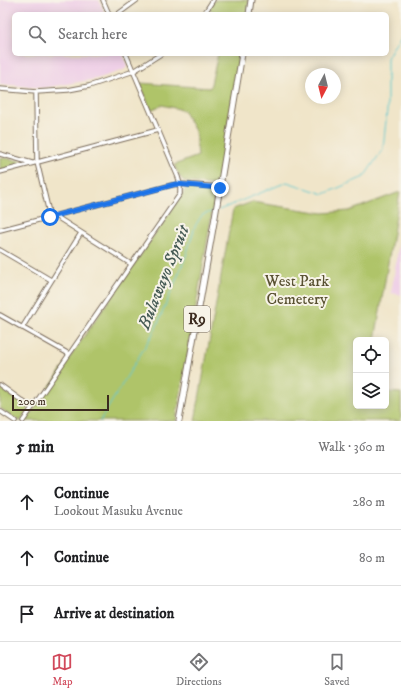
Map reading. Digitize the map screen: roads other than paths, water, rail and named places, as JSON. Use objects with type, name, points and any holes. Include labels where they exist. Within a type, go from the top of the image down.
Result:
[{"type":"highway","points":[[249,12],[251,0]]},
{"type":"highway","name":"R9","points":[[179,421],[242,56]]},
{"type":"street","points":[[103,0],[108,12]]},
{"type":"street","points":[[121,12],[137,0]]},
{"type":"street","points":[[205,12],[213,0]]},
{"type":"street","points":[[24,421],[178,198],[181,190],[180,184],[127,56]]},
{"type":"street","points":[[0,89],[36,92],[68,90],[88,86],[134,71],[159,56]]},
{"type":"street","points":[[36,92],[35,162],[50,217]]},
{"type":"street","points":[[0,172],[158,130]]},
{"type":"street","points":[[0,154],[35,162]]},
{"type":"street","points":[[0,230],[180,184],[220,188]]},
{"type":"street","points":[[55,216],[132,264]]},
{"type":"street","points":[[22,328],[81,233]]},
{"type":"street","points":[[0,250],[51,280]]},
{"type":"street","points":[[0,315],[69,354]]},
{"type":"street","points":[[0,385],[32,408]]},
{"type":"street","points":[[0,410],[15,421]]},
{"type":"waterway","name":"Bulawayo Spruit","points":[[389,54],[401,33]]},
{"type":"waterway","name":"Bulawayo Spruit","points":[[219,210],[287,182],[324,194],[364,177],[383,149],[387,111],[388,56]]},
{"type":"waterway","name":"Bulawayo Spruit","points":[[100,421],[155,330],[186,256],[195,226],[202,215],[214,211]]},
{"type":"park label","name":"West Park Cemetery","points":[[297,289]]}]
